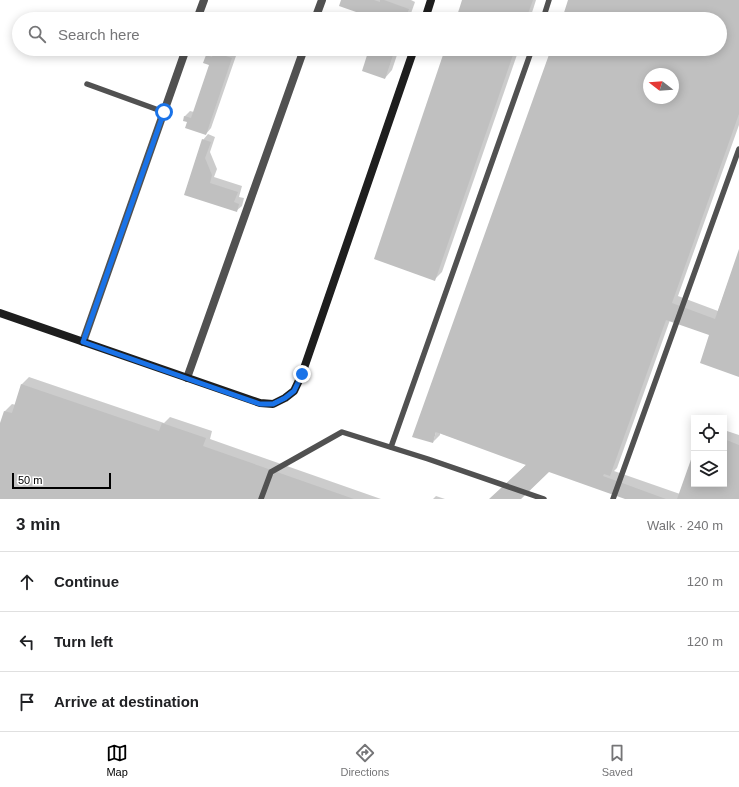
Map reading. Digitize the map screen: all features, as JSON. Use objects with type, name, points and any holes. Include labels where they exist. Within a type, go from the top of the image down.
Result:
[{"type":"street","points":[[200,12],[204,0]]},
{"type":"street","points":[[318,12],[322,0]]},
{"type":"street","points":[[428,12],[432,0]]},
{"type":"street","points":[[83,342],[184,56]]},
{"type":"street","points":[[187,378],[302,56]]},
{"type":"street","points":[[0,313],[260,404],[273,404],[285,398],[294,391],[302,374],[412,56]]},
{"type":"lane","points":[[545,12],[549,0]]},
{"type":"lane","points":[[392,447],[530,56]]},
{"type":"lane","points":[[87,84],[164,112]]},
{"type":"lane","points":[[613,499],[739,149]]},
{"type":"lane","points":[[261,499],[271,472],[342,432],[392,447],[544,499]]},
{"type":"building","points":[[341,0],[374,0],[380,2],[380,0],[384,0],[409,9],[408,12],[356,12],[339,6]]},
{"type":"building","points":[[462,0],[533,0],[529,12],[458,12]]},
{"type":"building","points":[[568,0],[739,0],[739,114],[672,303],[715,319],[739,249],[739,377],[700,363],[709,335],[666,320],[610,476],[604,474],[603,476],[666,499],[625,499],[549,472],[521,499],[489,499],[526,465],[436,432],[433,443],[412,437],[548,56],[727,56],[727,12],[564,12]]},
{"type":"building","points":[[206,56],[226,56],[232,58],[206,135],[185,128],[187,122],[183,121],[184,116],[191,118],[209,65],[203,63]]},
{"type":"building","points":[[367,56],[393,56],[385,79],[362,71]]},
{"type":"building","points":[[443,56],[513,56],[435,281],[374,259]]},
{"type":"building","points":[[202,139],[211,142],[205,158],[212,175],[210,183],[238,192],[234,202],[239,204],[237,212],[184,195]]},
{"type":"building","points":[[21,384],[159,431],[162,423],[206,438],[203,446],[354,499],[0,499],[0,423],[4,411],[12,413]]},
{"type":"building","points":[[727,440],[739,445],[739,499],[677,499],[691,459],[691,487],[727,487]]},
{"type":"route","points":[[164,112],[83,342],[260,404],[273,404],[285,398],[294,391],[302,374]]}]
